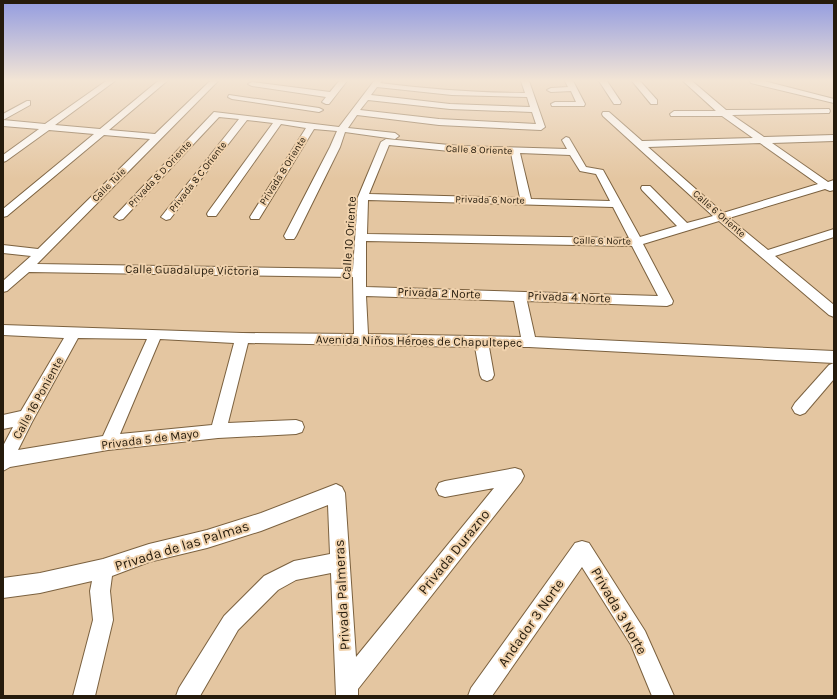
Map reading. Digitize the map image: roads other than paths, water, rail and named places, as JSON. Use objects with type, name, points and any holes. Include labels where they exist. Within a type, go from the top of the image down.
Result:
[{"type":"street","points":[[3,159],[66,114]]},
{"type":"street","points":[[3,214],[123,114]]},
{"type":"street","name":"Calle Tule","points":[[3,288],[26,268],[181,114]]},
{"type":"street","name":"Calle 8 Oriente","points":[[217,114],[342,129],[439,148],[573,152]]},
{"type":"street","name":"Privada 8 D Oriente","points":[[119,217],[217,114]]},
{"type":"street","points":[[310,125],[317,114]]},
{"type":"street","points":[[290,236],[335,147],[342,129],[353,114]]},
{"type":"street","points":[[368,114],[439,122],[541,127],[535,114]]},
{"type":"street","name":"Calle 6 Oriente","points":[[606,114],[720,216],[767,254],[834,312]]},
{"type":"street","points":[[674,114],[830,114]]},
{"type":"street","points":[[725,114],[831,186]]},
{"type":"street","name":"Privada 8 C Oriente","points":[[166,217],[244,118]]},
{"type":"street","points":[[212,214],[278,122]]},
{"type":"street","points":[[3,123],[157,137]]},
{"type":"street","name":"Privada 8 Oriente","points":[[255,217],[310,125]]},
{"type":"street","points":[[641,144],[834,138]]},
{"type":"street","name":"Calle 10 Oriente","points":[[361,339],[359,273],[363,197],[390,139]]},
{"type":"street","points":[[566,140],[583,169],[600,172],[637,242]]},
{"type":"street","points":[[515,151],[526,200]]},
{"type":"street","name":"Calle 6 Norte","points":[[361,237],[637,242],[720,216],[831,186]]},
{"type":"street","points":[[646,188],[684,227]]},
{"type":"street","name":"Privada 6 Norte","points":[[363,197],[526,200],[616,204]]},
{"type":"street","points":[[767,254],[834,233]]},
{"type":"street","name":"Privada 4 Norte","points":[[529,342],[519,295],[667,301],[637,242]]},
{"type":"street","points":[[3,249],[40,254]]},
{"type":"street","name":"Calle Guadalupe Victoria","points":[[26,268],[359,273]]},
{"type":"street","name":"Privada 2 Norte","points":[[360,291],[519,295]]},
{"type":"street","name":"Avenida Niños Héroes de Chapultepec","points":[[3,330],[74,334],[156,334],[242,338],[529,342],[834,357]]},
{"type":"street","name":"Calle 16 Poniente","points":[[4,461],[26,417],[74,334]]},
{"type":"street","points":[[108,444],[156,334]]},
{"type":"street","points":[[218,431],[242,338]]},
{"type":"street","points":[[481,342],[488,375]]},
{"type":"street","points":[[800,408],[834,369]]},
{"type":"street","points":[[3,422],[26,417]]},
{"type":"street","name":"Privada 5 de Mayo","points":[[4,461],[108,444],[218,431],[296,427]]},
{"type":"street","name":"Privada Durazno","points":[[347,690],[515,476],[445,490]]},
{"type":"street","name":"Privada Palmeras","points":[[336,493],[347,690]]},
{"type":"street","name":"Privada de las Palmas","points":[[84,696],[103,620],[100,591],[104,569],[149,553],[208,539],[261,522],[336,493]]},
{"type":"street","name":"Andador 3 Norte","points":[[480,696],[582,550]]},
{"type":"street","name":"Privada 3 Norte","points":[[582,550],[638,638],[663,696]]},
{"type":"street","points":[[187,696],[231,623],[271,583],[294,570],[340,562]]},
{"type":"street","points":[[3,588],[40,583],[104,569]]}]
